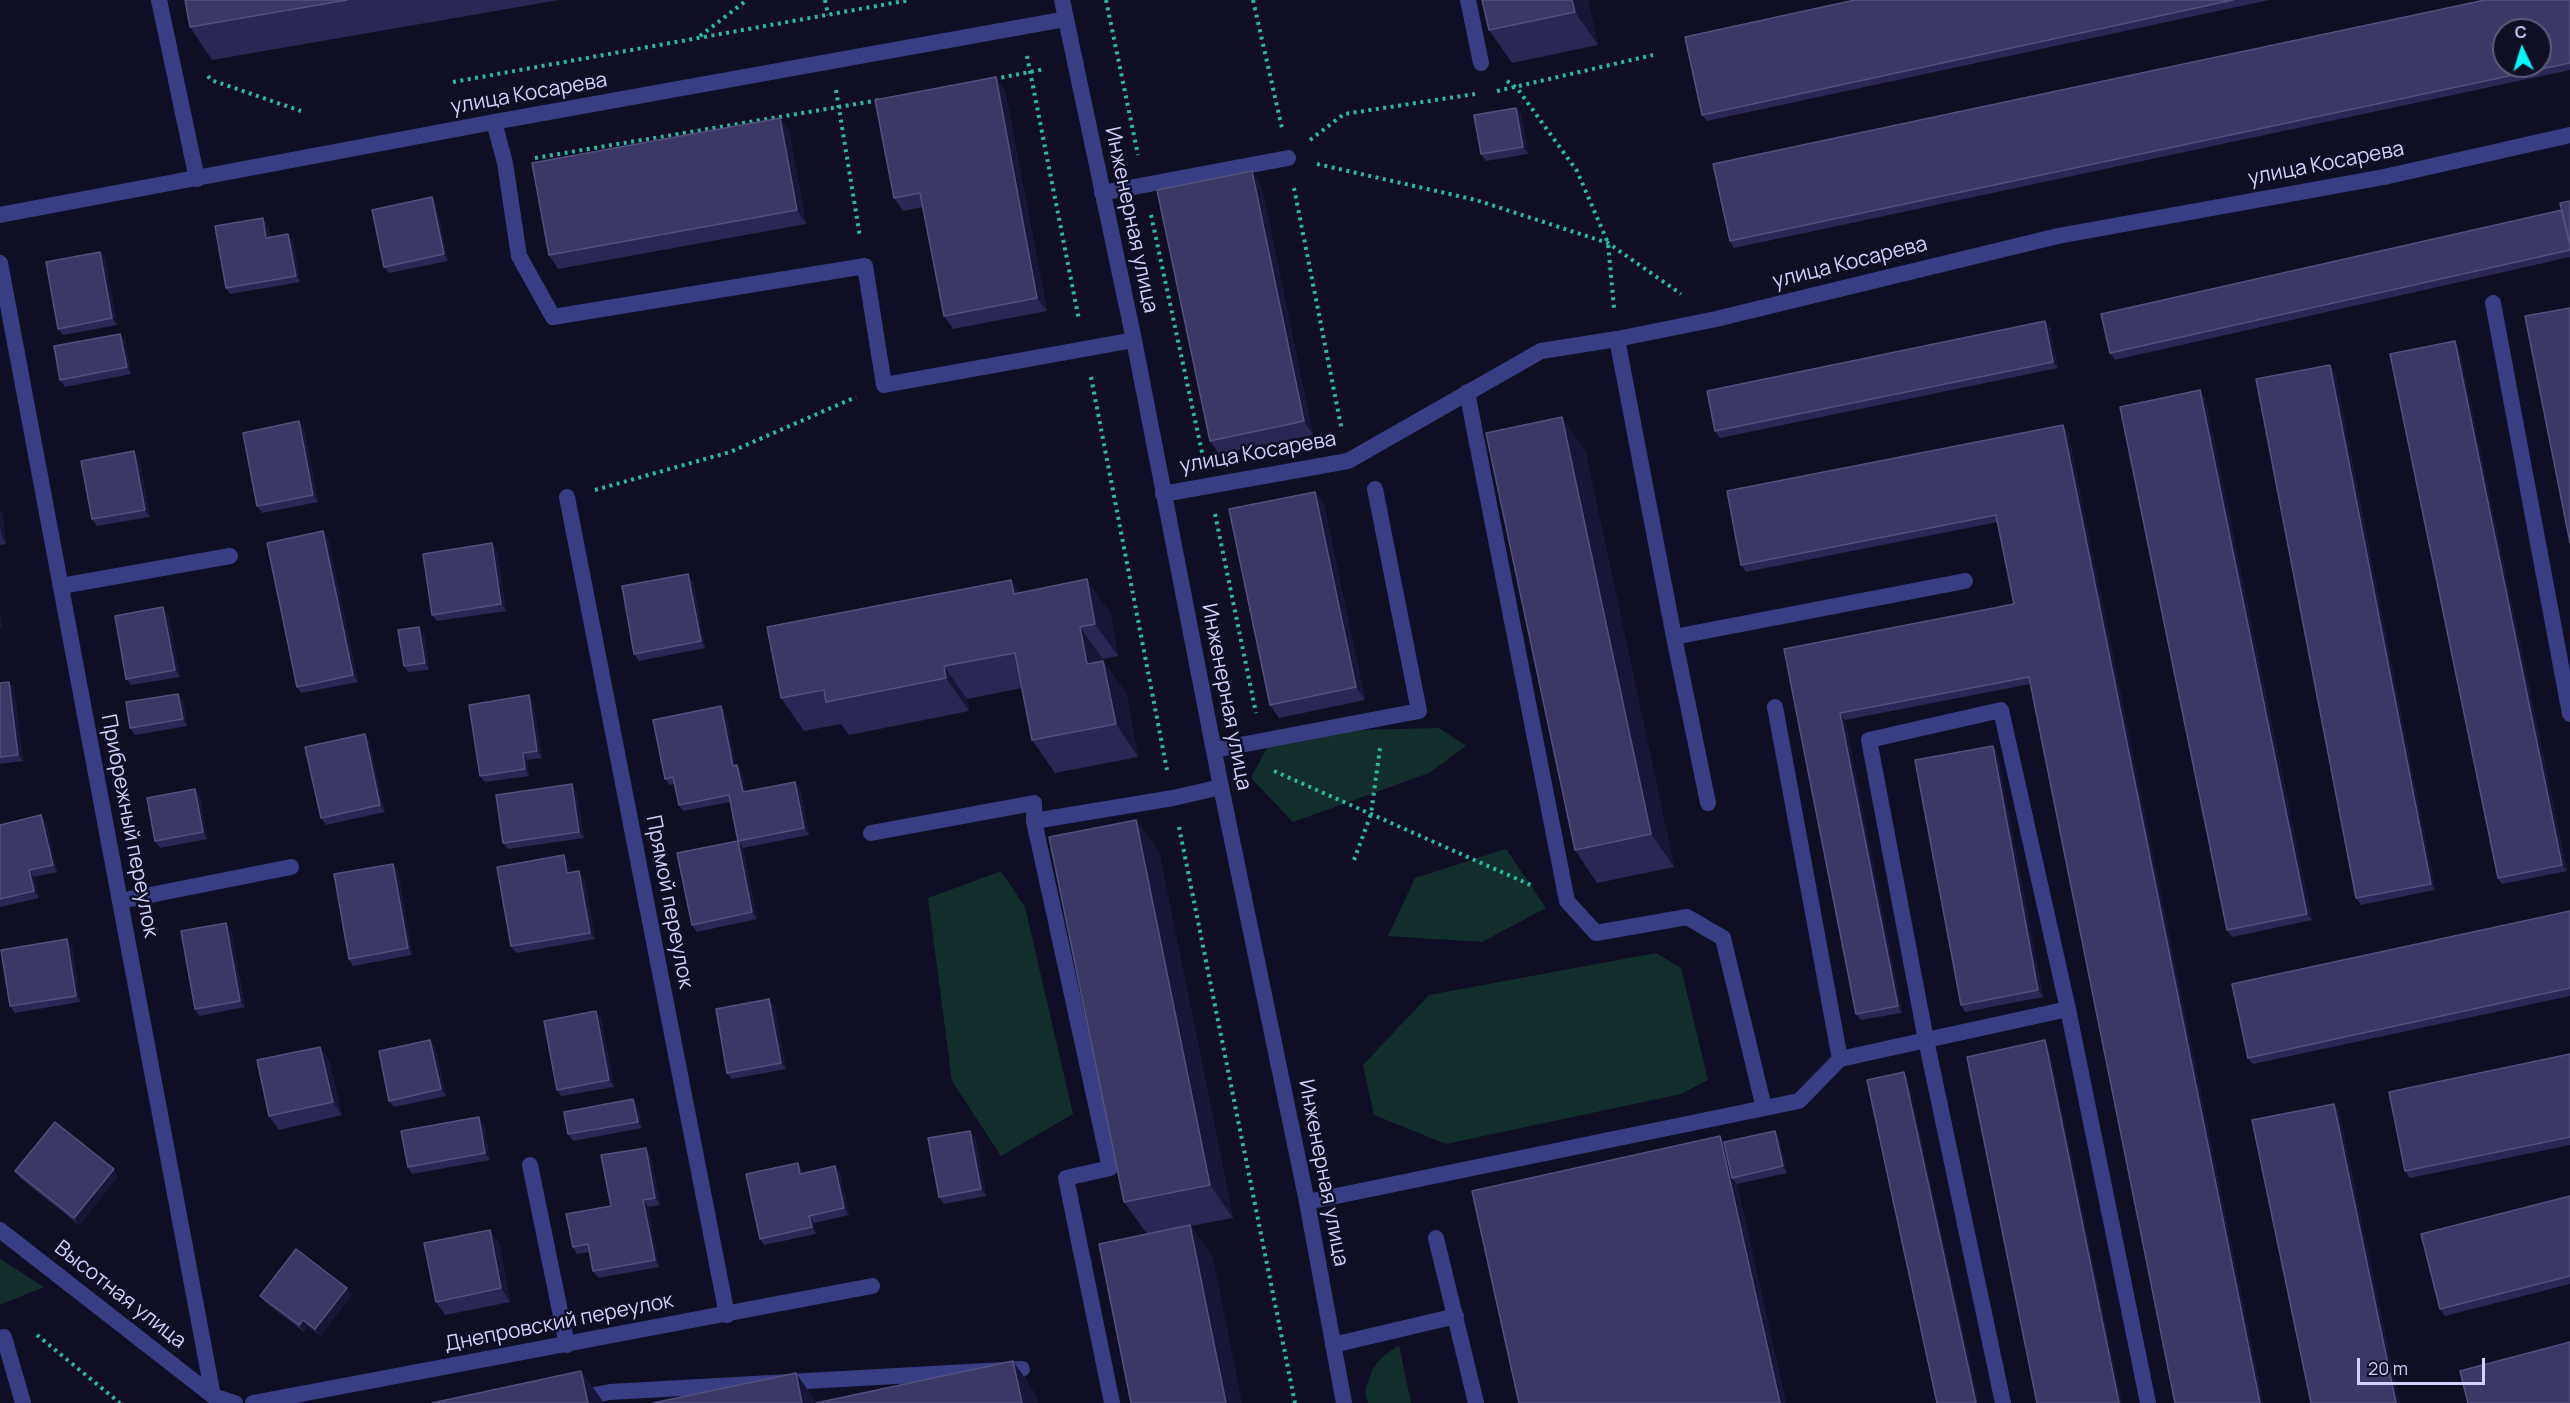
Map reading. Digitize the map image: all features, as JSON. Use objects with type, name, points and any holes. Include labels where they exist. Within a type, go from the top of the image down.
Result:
[{"type":"street","points":[[159,0],[197,179]]},
{"type":"street","name":"Инженерная улица","points":[[1062,0],[1134,340],[1221,787],[1307,1202],[1344,1403]]},
{"type":"street","points":[[1468,0],[1481,63]]},
{"type":"street","name":"улица Косарева","points":[[0,215],[494,122],[1066,19]]},
{"type":"street","points":[[494,122],[505,163],[519,256],[553,317],[865,266],[884,385],[1134,340]]},
{"type":"street","name":"улица Косарева","points":[[1163,494],[1348,461],[1541,351],[1617,339],[1716,319],[2058,236],[2384,177],[2570,135]]},
{"type":"street","points":[[1102,193],[1288,158]]},
{"type":"street","name":"Прибрежный переулок","points":[[0,263],[213,1396]]},
{"type":"street","points":[[2493,303],[2570,714]]},
{"type":"street","points":[[1617,339],[1708,803]]},
{"type":"street","points":[[1467,392],[1567,901],[1596,933],[1687,917],[1723,938],[1764,1108]]},
{"type":"street","points":[[1214,750],[1419,711],[1375,489]]},
{"type":"street","name":"Прямой переулок","points":[[567,497],[727,1315]]},
{"type":"street","points":[[61,586],[230,556]]},
{"type":"street","points":[[1674,637],[1965,581]]},
{"type":"street","points":[[1775,706],[1840,1059]]},
{"type":"street","points":[[2003,1403],[1926,1040],[1869,740],[2001,710],[2068,1009],[2148,1403]]},
{"type":"street","points":[[1034,821],[1173,798],[1221,787]]},
{"type":"street","points":[[871,833],[1034,802],[1034,821],[1110,1168],[1066,1178],[1112,1403]]},
{"type":"street","points":[[120,901],[291,867]]},
{"type":"street","points":[[1307,1202],[1799,1101],[1840,1059],[2068,1009]]},
{"type":"street","points":[[530,1165],[567,1345]]},
{"type":"street","name":"Высотная улица","points":[[0,1230],[213,1396]]},
{"type":"street","points":[[1436,1238],[1476,1403]]},
{"type":"street","name":"Днепровский переулок","points":[[253,1403],[872,1286]]},
{"type":"street","points":[[1334,1345],[1456,1316]]},
{"type":"street","points":[[0,1338],[4,1337],[23,1403]]},
{"type":"street","points":[[551,1403],[610,1392],[1022,1369]]},
{"type":"street","points":[[213,1396],[235,1403]]},
{"type":"path","points":[[698,38],[747,0]]},
{"type":"path","points":[[825,0],[828,15]]},
{"type":"path","points":[[453,82],[910,0]]},
{"type":"path","points":[[1106,0],[1267,768],[1567,901]]},
{"type":"path","points":[[1253,0],[1288,158],[1348,461]]},
{"type":"path","points":[[1021,28],[1295,1403]]},
{"type":"path","points":[[1494,91],[1517,88],[1653,55]]},
{"type":"path","points":[[985,80],[1117,56]]},
{"type":"path","points":[[831,63],[865,266]]},
{"type":"path","points":[[1481,63],[1517,88],[1577,171],[1608,243],[1617,339]]},
{"type":"path","points":[[203,71],[211,80],[301,111]]},
{"type":"path","points":[[1288,158],[1344,114],[1482,93]]},
{"type":"path","points":[[505,163],[884,99]]},
{"type":"path","points":[[1288,158],[1476,200],[1608,243],[1716,319]]},
{"type":"path","points":[[567,497],[730,452],[884,385]]},
{"type":"path","points":[[1354,860],[1371,814],[1384,717]]},
{"type":"path","points":[[28,1327],[120,1403]]},
{"type":"green space","points":[[1439,728],[1466,746],[1429,773],[1293,822],[1251,778],[1275,732]]},
{"type":"green space","points":[[1506,849],[1546,908],[1482,942],[1388,936],[1415,878]]},
{"type":"green space","points":[[1001,871],[1025,907],[1073,1114],[1001,1156],[952,1081],[928,898]]},
{"type":"green space","points":[[1656,953],[1681,968],[1708,1080],[1681,1094],[1446,1144],[1374,1115],[1363,1065],[1429,995]]},
{"type":"green space","points":[[0,1259],[44,1287],[0,1305]]},
{"type":"green space","points":[[1399,1345],[1411,1403],[1368,1403],[1365,1392],[1372,1370],[1381,1358]]},
{"type":"building","points":[[185,0],[347,0],[190,27]]},
{"type":"building","points":[[1482,0],[1572,0],[1575,12],[1489,30]]},
{"type":"building","points":[[1855,0],[2233,0],[1702,115],[1685,37]]},
{"type":"building","points":[[2485,0],[2570,0],[2570,63],[2552,67],[2552,18],[2492,18],[2492,78],[2499,78],[1730,241],[1713,164]]},
{"type":"building","points":[[996,77],[1037,298],[944,316],[920,193],[894,198],[875,100]]},
{"type":"building","points":[[1516,108],[1523,147],[1481,154],[1474,115]]},
{"type":"building","points":[[780,118],[797,210],[549,255],[532,163]]},
{"type":"building","points":[[1252,171],[1304,421],[1210,441],[1157,190]]},
{"type":"building","points":[[432,197],[444,254],[384,267],[372,210]]},
{"type":"building","points":[[2570,201],[2570,242],[2569,242],[2560,203]]},
{"type":"building","points":[[2562,210],[2570,250],[2110,353],[2101,314]]},
{"type":"building","points":[[263,218],[266,238],[288,234],[296,276],[226,288],[215,226]]},
{"type":"building","points":[[100,252],[112,318],[58,329],[46,262]]},
{"type":"building","points":[[2570,308],[2570,543],[2525,316]]},
{"type":"building","points":[[2045,321],[2053,362],[1715,431],[1707,391]]},
{"type":"building","points":[[120,334],[127,367],[60,380],[54,346]]},
{"type":"building","points":[[2455,341],[2562,865],[2498,878],[2390,354]]},
{"type":"building","points":[[2330,365],[2431,884],[2356,898],[2256,379]]},
{"type":"building","points":[[2200,390],[2307,914],[2227,930],[2120,407]]},
{"type":"building","points":[[1562,417],[1651,834],[1575,850],[1486,433]]},
{"type":"building","points":[[299,421],[313,495],[257,506],[243,433]]},
{"type":"building","points":[[2063,425],[2260,1403],[2175,1403],[2029,677],[1840,713],[1898,1006],[1856,1014],[1784,649],[2014,604],[1996,515],[1741,565],[1727,491]]},
{"type":"building","points":[[134,451],[145,510],[92,519],[81,461]]},
{"type":"building","points":[[1315,492],[1356,687],[1270,705],[1229,509]]},
{"type":"building","points":[[323,531],[353,675],[297,687],[267,543]]},
{"type":"building","points":[[492,543],[501,604],[432,615],[423,554]]},
{"type":"building","points":[[688,574],[701,641],[634,654],[622,586]]},
{"type":"building","points":[[1087,579],[1095,624],[1080,627],[1087,664],[1103,661],[1116,724],[1032,740],[1015,653],[944,666],[946,678],[826,702],[824,690],[781,698],[767,627],[1011,580],[1014,594]]},
{"type":"building","points":[[163,607],[175,670],[126,679],[115,616]]},
{"type":"building","points":[[419,627],[425,663],[404,666],[398,630]]},
{"type":"building","points":[[9,682],[18,755],[0,757],[0,683]]},
{"type":"building","points":[[178,694],[183,719],[130,728],[126,702]]},
{"type":"building","points":[[529,695],[537,751],[523,753],[525,769],[480,776],[469,705]]},
{"type":"building","points":[[721,706],[733,766],[737,765],[743,792],[795,782],[804,828],[738,841],[729,795],[679,805],[673,777],[665,779],[653,720]]},
{"type":"building","points":[[365,734],[380,805],[321,818],[305,747]]},
{"type":"building","points":[[1993,746],[2038,990],[1961,1005],[1915,760]]},
{"type":"building","points":[[572,784],[579,832],[503,843],[496,795]]},
{"type":"building","points":[[195,789],[203,832],[155,841],[147,798]]},
{"type":"building","points":[[41,815],[53,865],[29,870],[34,891],[0,899],[0,825]]},
{"type":"building","points":[[1136,820],[1210,1185],[1124,1202],[1049,837]]},
{"type":"building","points":[[738,841],[752,912],[692,925],[677,853]]},
{"type":"building","points":[[564,855],[567,873],[579,871],[590,933],[511,946],[497,867]]},
{"type":"building","points":[[393,864],[408,948],[349,959],[334,874]]},
{"type":"building","points":[[2570,911],[2570,988],[2248,1058],[2232,984]]},
{"type":"building","points":[[226,923],[240,1001],[195,1009],[181,931]]},
{"type":"building","points":[[67,939],[76,996],[10,1006],[1,950]]},
{"type":"building","points":[[769,999],[781,1063],[727,1073],[716,1009]]},
{"type":"building","points":[[596,1011],[609,1080],[557,1090],[544,1021]]},
{"type":"building","points":[[430,1040],[441,1089],[389,1101],[379,1051]]},
{"type":"building","points":[[2045,1040],[2119,1403],[2037,1403],[1967,1057]]},
{"type":"building","points":[[320,1047],[333,1102],[269,1116],[257,1060]]},
{"type":"building","points":[[2570,1054],[2570,1137],[2405,1171],[2389,1092]]},
{"type":"building","points":[[1904,1072],[1976,1403],[1937,1403],[1867,1080]]},
{"type":"building","points":[[633,1099],[638,1122],[568,1134],[564,1112]]},
{"type":"building","points":[[2334,1104],[2396,1403],[2311,1403],[2252,1120]]},
{"type":"building","points":[[479,1117],[485,1153],[408,1167],[401,1131]]},
{"type":"building","points":[[55,1122],[114,1169],[74,1218],[15,1171]]},
{"type":"building","points":[[970,1131],[981,1189],[939,1197],[928,1138]]},
{"type":"building","points":[[1775,1131],[1783,1166],[1732,1178],[1724,1142]]},
{"type":"building","points":[[1720,1136],[1780,1403],[1519,1403],[1472,1191]]},
{"type":"building","points":[[646,1148],[655,1198],[643,1200],[655,1260],[593,1271],[588,1244],[573,1247],[566,1214],[611,1206],[601,1155]]},
{"type":"building","points":[[798,1163],[800,1174],[835,1166],[844,1208],[809,1216],[812,1227],[760,1239],[746,1174]]},
{"type":"building","points":[[2570,1196],[2570,1276],[2440,1309],[2421,1234]]},
{"type":"building","points":[[1190,1225],[1226,1403],[1131,1403],[1099,1244]]},
{"type":"building","points":[[490,1230],[501,1288],[436,1302],[424,1243]]},
{"type":"building","points":[[296,1249],[347,1288],[315,1329],[303,1320],[299,1325],[260,1296]]},
{"type":"building","points":[[2570,1342],[2570,1403],[2468,1403],[2460,1371]]},
{"type":"building","points":[[1013,1361],[1022,1403],[816,1403]]},
{"type":"building","points":[[581,1371],[588,1403],[432,1403]]},
{"type":"building","points":[[796,1373],[802,1403],[653,1403]]}]
